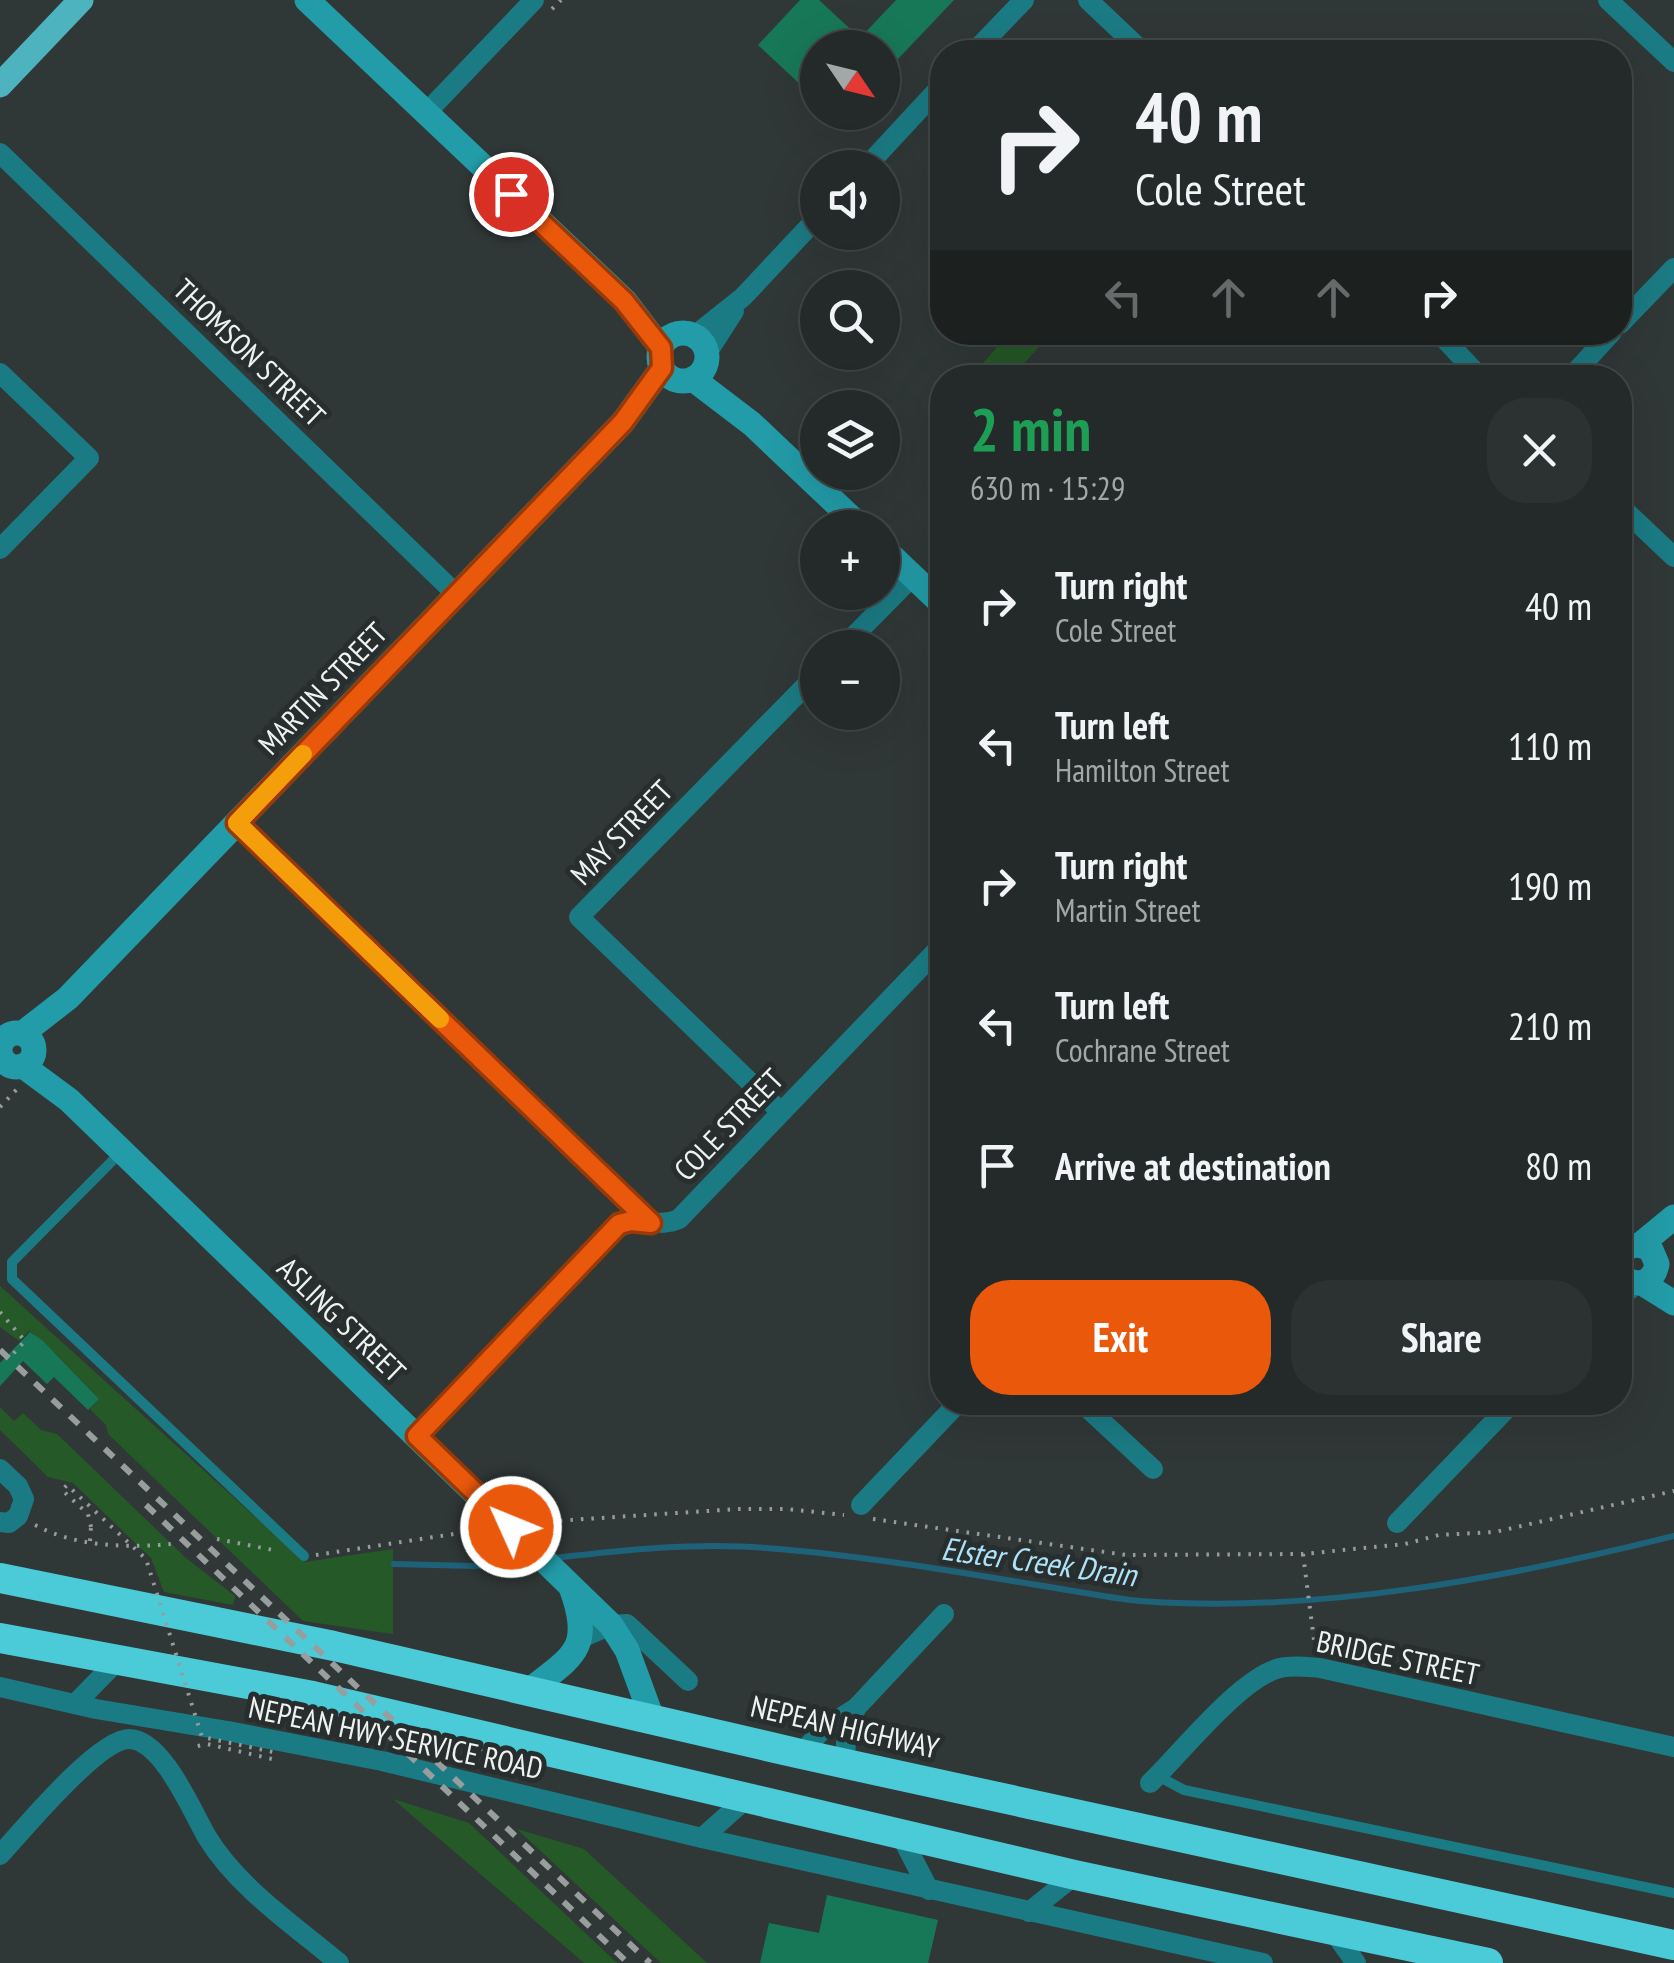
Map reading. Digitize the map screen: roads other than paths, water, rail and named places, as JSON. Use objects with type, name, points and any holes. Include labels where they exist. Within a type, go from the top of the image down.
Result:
[{"type":"highway","name":"NEPEAN HIGHWAY","points":[[0,1578],[316,1642],[801,1754],[1674,1945]]},
{"type":"highway","points":[[0,1638],[312,1696],[1074,1875],[1488,1963]]},
{"type":"highway","points":[[748,1797],[761,1743]]},
{"type":"main road","points":[[0,85],[81,0]]},
{"type":"street","points":[[307,0],[843,510]]},
{"type":"street","points":[[986,40],[1024,0]]},
{"type":"street","points":[[1088,0],[1130,40]]},
{"type":"street","points":[[1608,0],[1674,62]]},
{"type":"street","points":[[426,114],[527,2]]},
{"type":"street","points":[[881,150],[930,98]]},
{"type":"street","name":"THOMSON STREET","points":[[0,153],[457,595]]},
{"type":"street","name":"MARTIN STREET","points":[[13,1053],[800,237]]},
{"type":"street","points":[[1632,312],[1674,268]]},
{"type":"street","points":[[1451,345],[1470,365]]},
{"type":"street","points":[[1582,365],[1600,345]]},
{"type":"street","points":[[0,373],[88,458],[0,549]]},
{"type":"street","points":[[1632,517],[1674,557]]},
{"type":"street","points":[[900,564],[930,593]]},
{"type":"street","points":[[860,630],[912,576]]},
{"type":"street","name":"MAY STREET","points":[[781,1112],[579,918],[800,691]]},
{"type":"street","points":[[237,823],[651,1223]]},
{"type":"street","name":"COLE STREET","points":[[417,1436],[619,1224],[668,1224],[679,1219],[930,958]]},
{"type":"street","name":"ASLING STREET","points":[[13,1053],[70,1100],[611,1625],[627,1650],[652,1718]]},
{"type":"street","points":[[1674,1221],[1634,1264],[1674,1300]]},
{"type":"street","points":[[857,1513],[947,1415]]},
{"type":"street","points":[[1095,1415],[1153,1470]]},
{"type":"street","points":[[1397,1523],[1501,1415]]},
{"type":"street","points":[[0,1469],[22,1493],[24,1506],[9,1519]]},
{"type":"street","points":[[530,1690],[569,1661],[581,1638],[582,1618],[570,1584]]},
{"type":"street","points":[[801,1754],[822,1729],[856,1708],[944,1614]]},
{"type":"street","points":[[581,1638],[611,1625]]},
{"type":"street","name":"ASLING STREET","points":[[611,1625],[630,1626],[688,1680]]},
{"type":"street","points":[[75,1704],[117,1661]]},
{"type":"street","name":"BRIDGE STREET","points":[[1154,1779],[1256,1679],[1281,1668],[1298,1666],[1674,1747]]},
{"type":"street","name":"NEPEAN HWY SERVICE ROAD","points":[[0,1687],[96,1709],[382,1762],[929,1890],[1263,1963]]},
{"type":"street","points":[[844,1763],[856,1708]]},
{"type":"street","points":[[90,1760],[98,1740],[96,1709]]},
{"type":"street","points":[[159,1754],[177,1722]]},
{"type":"street","points":[[0,1855],[10,1831],[90,1760],[118,1741],[139,1741],[159,1754],[222,1860],[330,1960]]},
{"type":"street","points":[[702,1838],[748,1797]]},
{"type":"street","points":[[900,1834],[929,1890]]},
{"type":"street","points":[[1029,1912],[1074,1875]]},
{"type":"street","points":[[1331,1928],[1356,1963]]},
{"type":"lane","points":[[122,1151],[12,1262],[12,1279],[304,1556]]},
{"type":"lane","points":[[1154,1779],[1182,1789],[1674,1893]]},
{"type":"waterway","name":"Elster Creek Drain","points":[[554,1558],[687,1546],[740,1546],[902,1564],[1128,1600],[1207,1604],[1410,1589],[1544,1566],[1674,1536]]},
{"type":"waterway","name":"Elster Creek Drain","points":[[394,1564],[474,1566],[532,1561]]},
{"type":"railway","points":[[0,1350],[650,1963]]},
{"type":"railway","points":[[146,1505],[628,1963]]}]
